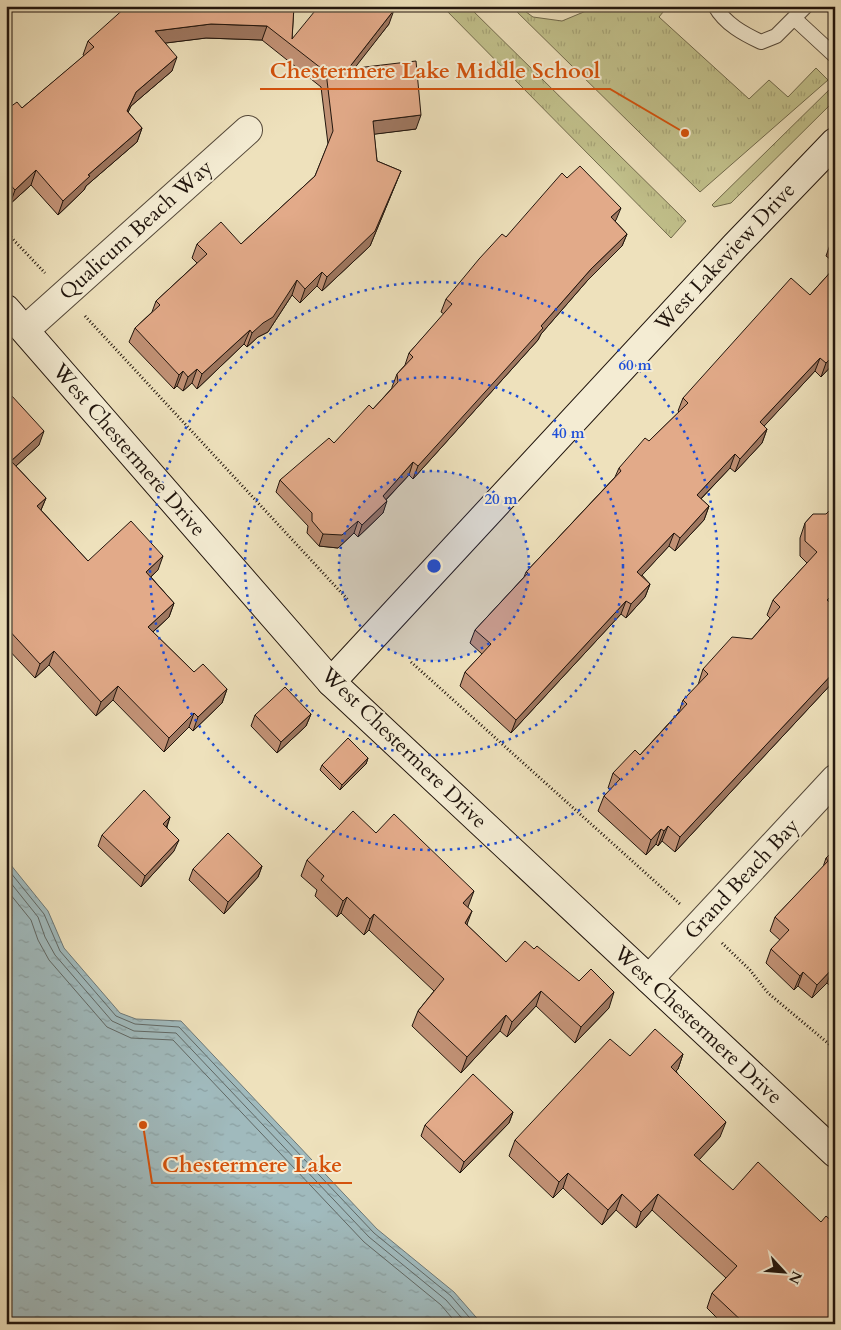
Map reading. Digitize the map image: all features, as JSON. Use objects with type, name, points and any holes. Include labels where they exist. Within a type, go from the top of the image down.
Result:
[{"type":"street","name":"Qualicum Beach Way","points":[[25,330],[248,130]]},
{"type":"street","name":"West Lakeview Drive","points":[[332,682],[835,142]]},
{"type":"street","name":"West Chestermere Drive","points":[[6,309],[332,682],[835,1153]]},
{"type":"street","name":"Grand Beach Bay","points":[[649,979],[835,779]]},
{"type":"lane","points":[[715,6],[719,13],[741,32],[761,42],[776,36],[806,6]]},
{"type":"lane","points":[[795,19],[835,56]]},
{"type":"path","points":[[6,232],[349,601]]},
{"type":"path","points":[[411,662],[682,906]]},
{"type":"path","points":[[716,937],[750,970],[768,993],[835,1050]]},
{"type":"green space","points":[[442,6],[468,6],[686,221],[671,238]]},
{"type":"green space","points":[[511,6],[518,6],[533,17],[562,21],[598,6],[668,6],[659,17],[749,99],[769,80],[788,97],[816,68],[828,80],[700,192]]},
{"type":"green space","points":[[834,85],[832,103],[731,203],[714,207],[712,205]]},
{"type":"water","points":[[6,859],[48,911],[64,948],[120,1013],[136,1019],[181,1021],[377,1229],[454,1292],[482,1324],[6,1324]]},
{"type":"building","points":[[127,6],[294,6],[292,39],[319,6],[390,6],[394,10],[348,69],[416,61],[421,115],[373,121],[377,161],[401,171],[375,231],[327,277],[322,272],[305,289],[297,280],[273,317],[252,333],[250,330],[202,374],[197,369],[188,377],[183,371],[179,375],[135,328],[160,305],[156,301],[207,254],[197,244],[221,222],[241,244],[315,176],[333,131],[326,72],[267,26],[211,24],[155,31],[177,57],[136,92],[127,111],[142,128],[88,175],[90,176],[63,201],[36,170],[15,190],[6,180],[6,110],[17,102],[22,108],[94,47],[88,41]]},
{"type":"building","points":[[580,166],[621,208],[611,217],[627,234],[591,269],[541,326],[543,328],[418,466],[413,462],[383,496],[387,501],[362,525],[358,521],[342,535],[323,534],[312,521],[312,513],[280,480],[329,438],[334,443],[369,405],[373,409],[398,382],[397,374],[413,357],[409,353],[452,304],[446,299],[479,259],[502,234],[506,237],[562,173],[567,178]]},
{"type":"building","points":[[835,267],[835,354],[826,363],[820,358],[760,422],[767,429],[740,459],[735,454],[697,495],[709,506],[680,538],[674,533],[637,572],[650,584],[631,604],[626,601],[516,720],[465,672],[491,644],[475,630],[528,573],[526,572],[621,471],[619,468],[645,438],[649,441],[688,403],[683,398],[791,278],[810,295]]},
{"type":"building","points":[[11,395],[44,431],[11,461],[46,498],[37,506],[88,561],[131,521],[163,556],[146,572],[174,603],[148,627],[194,672],[203,664],[227,689],[198,717],[194,713],[169,738],[118,686],[101,702],[54,651],[40,664],[6,627],[6,397]]},
{"type":"building","points":[[835,505],[835,592],[827,600],[835,607],[835,671],[680,837],[668,826],[664,831],[661,829],[651,840],[604,796],[620,779],[613,773],[635,750],[640,755],[687,704],[683,700],[708,674],[703,669],[732,637],[752,639],[780,607],[773,600],[817,552],[805,541],[805,523],[813,514],[826,514]]},
{"type":"building","points":[[285,687],[311,714],[281,742],[255,715]]},
{"type":"building","points":[[348,738],[368,758],[342,785],[322,765]]},
{"type":"building","points":[[144,790],[170,817],[163,824],[179,840],[145,876],[102,835]]},
{"type":"building","points":[[353,811],[376,833],[394,814],[474,891],[463,903],[472,911],[465,923],[506,962],[525,941],[534,949],[537,946],[579,981],[591,969],[614,992],[581,1027],[541,991],[512,1022],[506,1015],[467,1057],[418,1011],[444,979],[374,914],[370,919],[347,897],[343,901],[321,880],[324,876],[307,860]]},
{"type":"building","points":[[228,833],[262,866],[228,902],[193,869]]},
{"type":"building","points":[[835,849],[835,972],[832,969],[817,985],[803,972],[800,976],[771,949],[789,930],[775,917],[828,861],[826,858]]},
{"type":"building","points":[[655,1029],[683,1054],[671,1067],[726,1122],[694,1155],[733,1190],[758,1162],[821,1222],[826,1216],[835,1224],[835,1324],[745,1324],[712,1293],[737,1266],[658,1194],[641,1212],[622,1194],[608,1210],[568,1173],[559,1182],[515,1140],[610,1039],[630,1056]]},
{"type":"building","points":[[473,1074],[513,1112],[464,1162],[425,1125]]},
{"type":"place","name":"Chestermere Lake Middle School","points":[[685,133]]},
{"type":"place","name":"Chestermere Lake","points":[[143,1125]]}]
